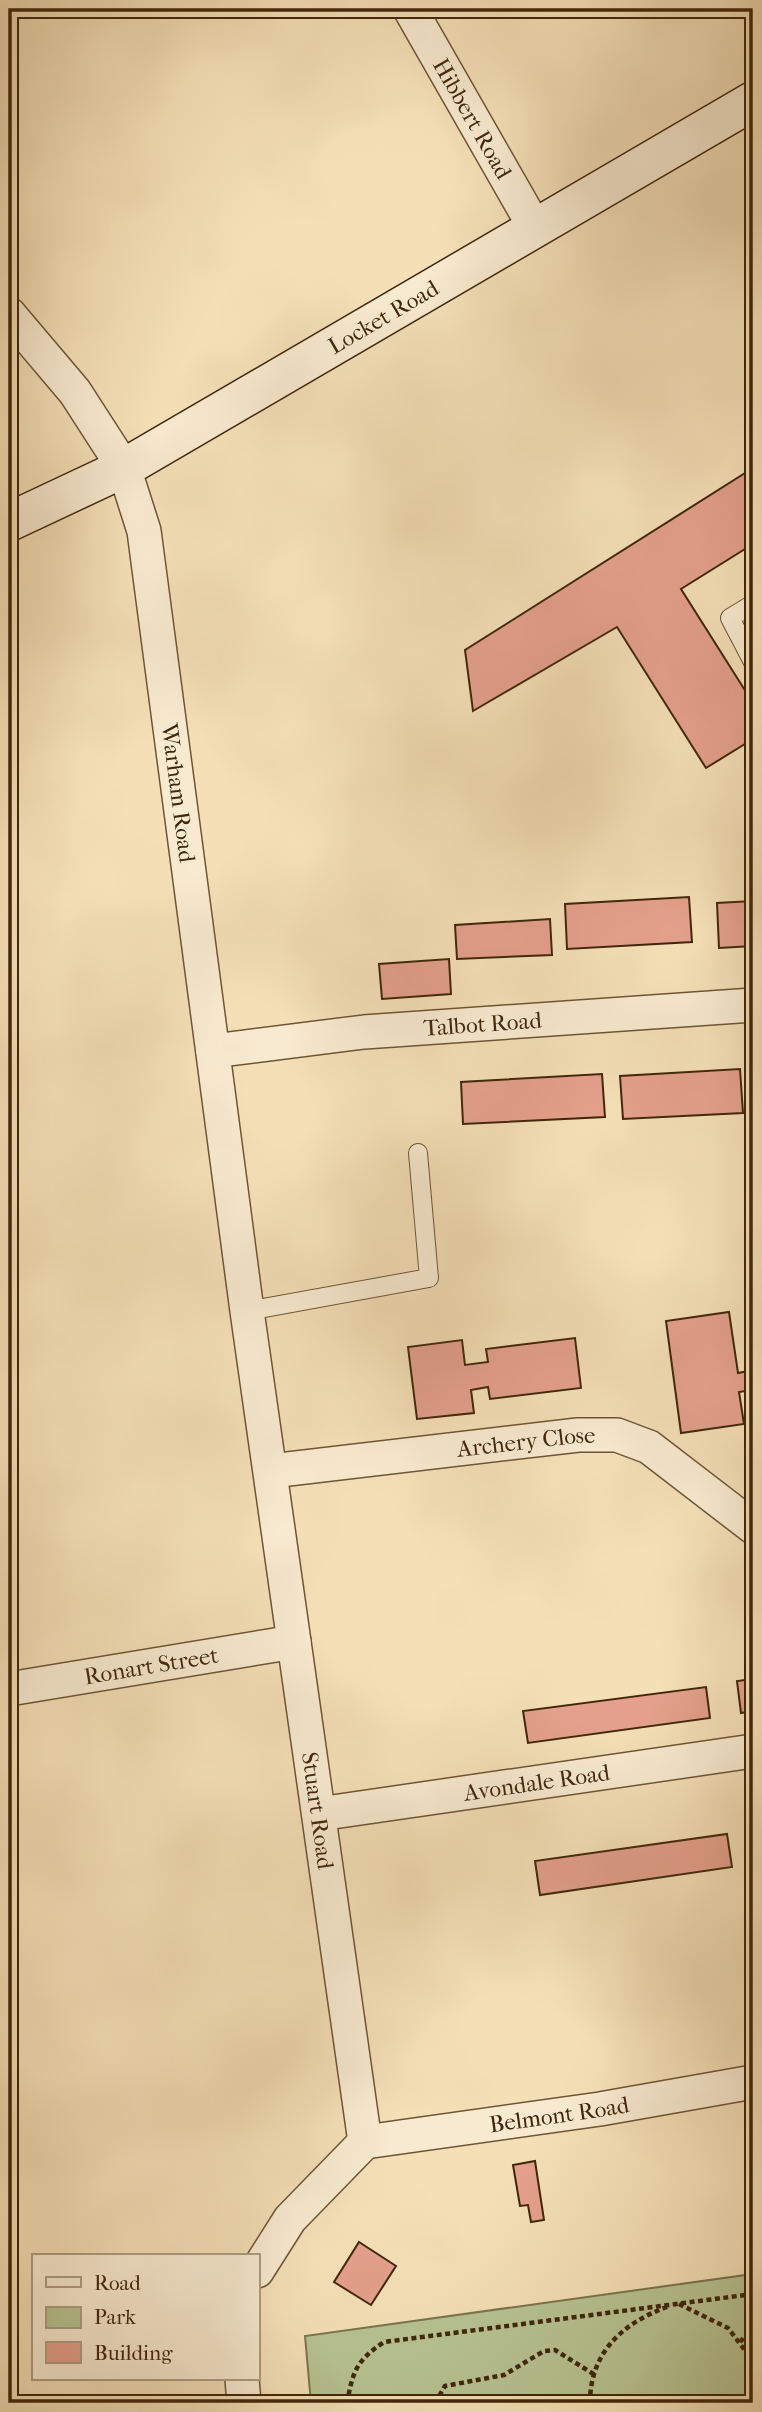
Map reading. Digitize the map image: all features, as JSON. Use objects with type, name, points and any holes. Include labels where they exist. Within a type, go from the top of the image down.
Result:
[{"type":"street","name":"Hibbert Road","points":[[410,9],[534,226]]},
{"type":"street","name":"Locket Road","points":[[9,522],[124,468],[534,226],[753,101]]},
{"type":"street","name":"Warham Road","points":[[9,314],[75,392],[124,468],[144,531],[247,1311]]},
{"type":"street","name":"Talbot Road","points":[[213,1051],[365,1032],[753,1005]]},
{"type":"street","name":"Stuart Road","points":[[247,1311],[365,2142]]},
{"type":"street","name":"Archery Close","points":[[271,1471],[578,1435],[617,1435],[649,1447],[753,1527]]},
{"type":"street","name":"Ronart Street","points":[[9,1689],[294,1642]]},
{"type":"street","name":"Avondale Road","points":[[319,1814],[753,1751]]},
{"type":"street","name":"Belmont Road","points":[[365,2142],[600,2109],[753,2082]]},
{"type":"street","points":[[259,2268],[290,2219],[365,2142]]},
{"type":"street","points":[[242,2380],[244,2403]]},
{"type":"lane","points":[[753,604],[730,618],[753,662]]},
{"type":"lane","points":[[247,1311],[429,1278],[418,1153]]},
{"type":"path","points":[[347,2403],[352,2375],[363,2356],[384,2342],[753,2294]]},
{"type":"path","points":[[590,2403],[595,2375],[609,2344],[627,2325],[677,2304],[728,2328],[753,2361]]},
{"type":"path","points":[[740,2342],[753,2328]]},
{"type":"path","points":[[435,2403],[445,2386],[504,2375],[544,2351],[555,2350],[595,2375]]},
{"type":"green space","points":[[753,2274],[753,2403],[311,2403],[305,2336]]},
{"type":"building","points":[[753,468],[753,544],[681,589],[753,703],[753,739],[706,768],[617,627],[473,711],[465,650]]},
{"type":"building","points":[[689,897],[692,942],[567,949],[565,904]]},
{"type":"building","points":[[753,901],[753,946],[719,948],[717,903]]},
{"type":"building","points":[[550,919],[552,955],[457,959],[455,925]]},
{"type":"building","points":[[449,959],[451,994],[382,999],[379,964]]},
{"type":"building","points":[[740,1069],[743,1113],[623,1119],[620,1076]]},
{"type":"building","points":[[602,1074],[605,1117],[463,1124],[461,1082]]},
{"type":"building","points":[[729,1312],[738,1373],[753,1370],[753,1396],[752,1390],[739,1392],[744,1424],[681,1433],[666,1321]]},
{"type":"building","points":[[575,1338],[581,1388],[490,1399],[488,1387],[471,1390],[474,1413],[417,1419],[408,1347],[462,1340],[465,1365],[488,1362],[486,1349]]},
{"type":"building","points":[[753,1679],[753,1711],[741,1713],[737,1681]]},
{"type":"building","points":[[706,1687],[710,1718],[528,1743],[523,1711]]},
{"type":"building","points":[[727,1834],[732,1867],[540,1895],[535,1861]]},
{"type":"building","points":[[535,2161],[544,2220],[531,2222],[528,2205],[520,2206],[513,2165]]},
{"type":"building","points":[[359,2242],[396,2266],[371,2305],[334,2282]]}]
